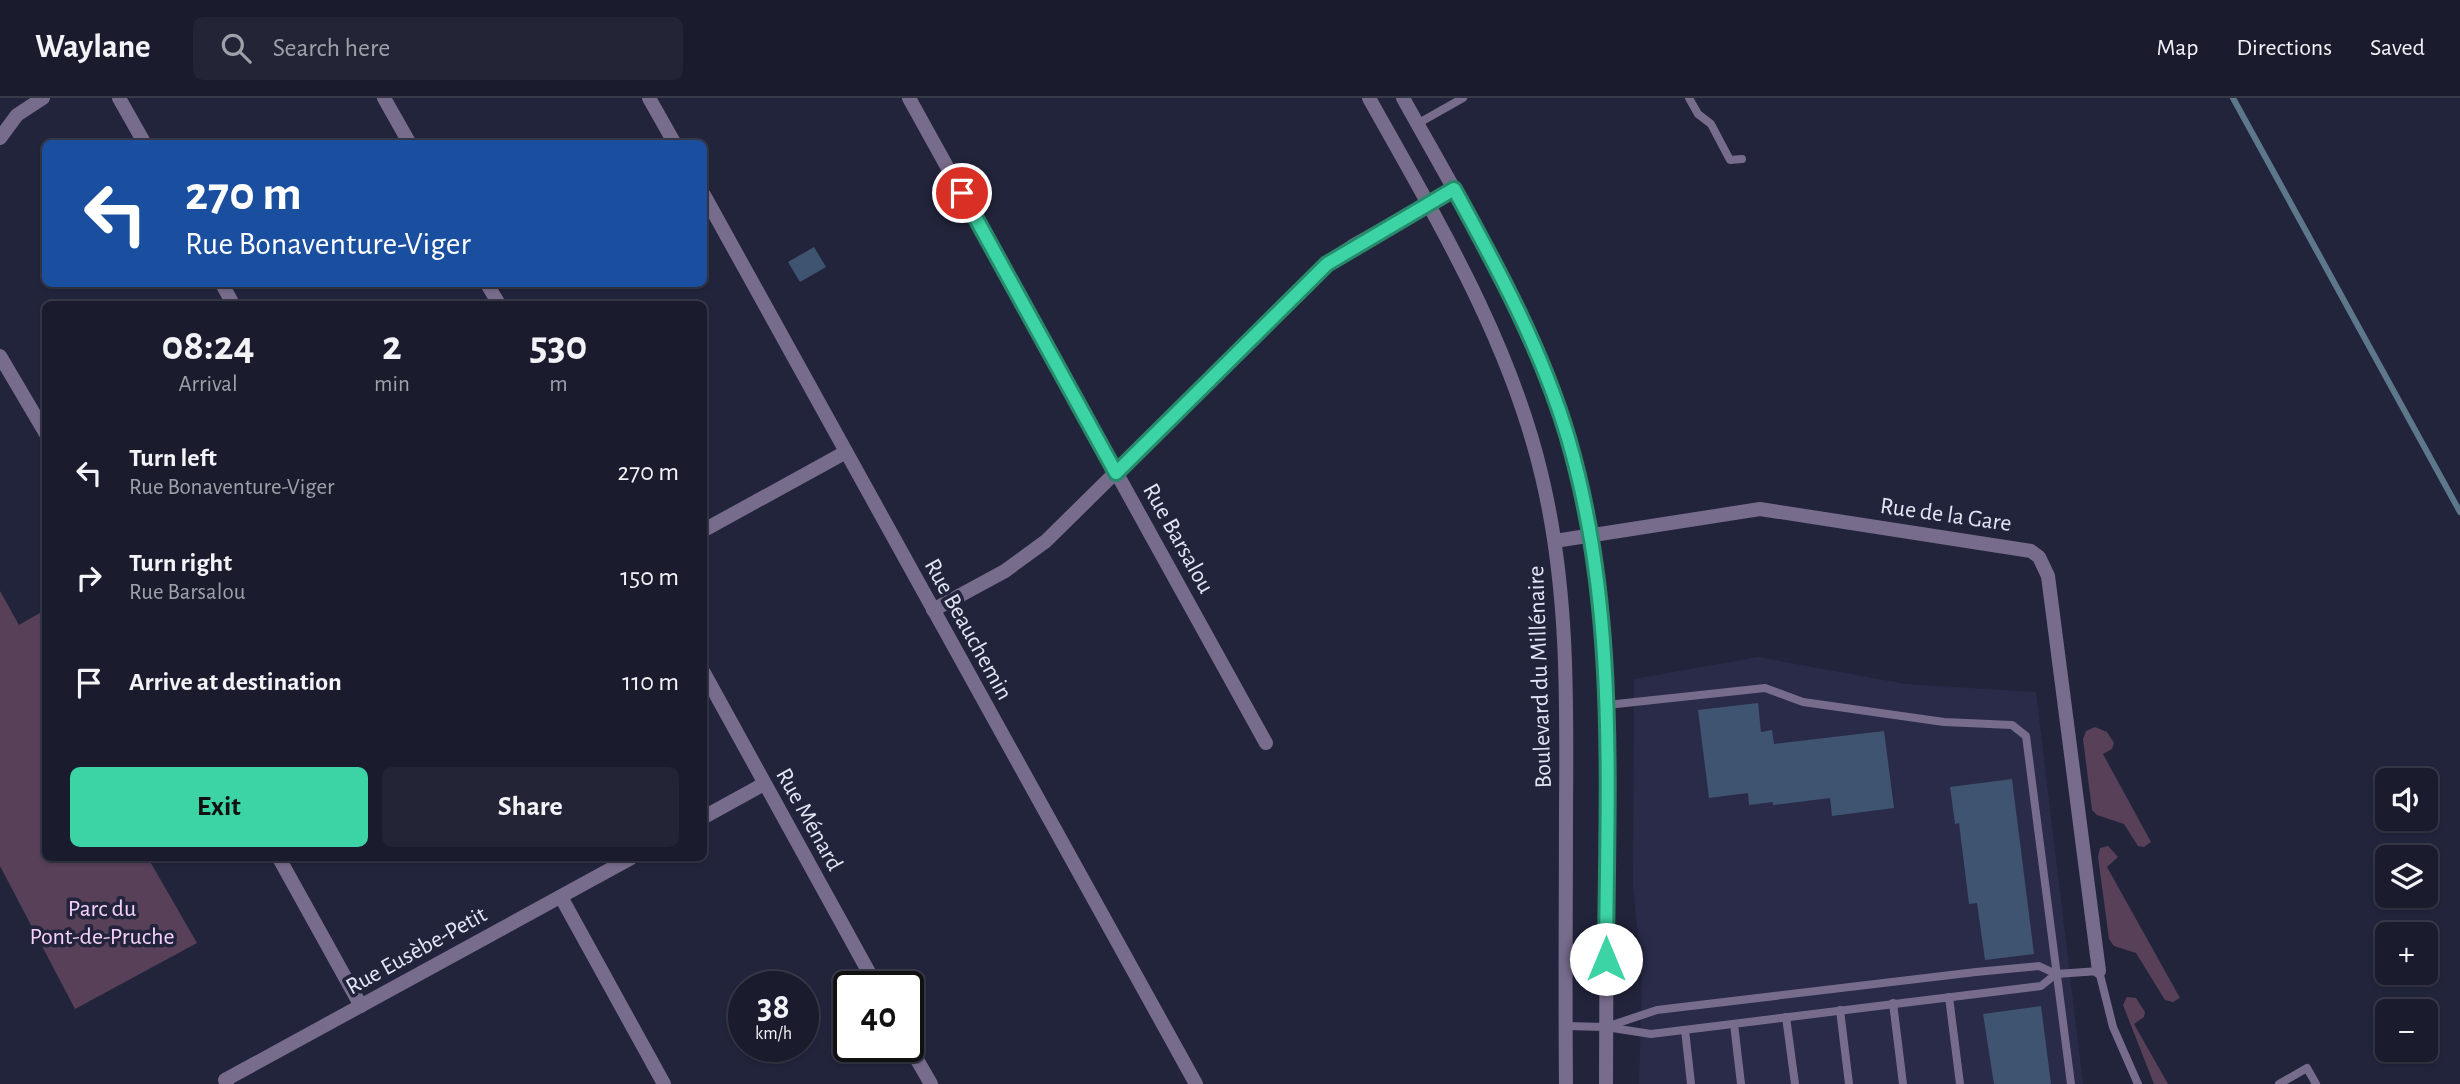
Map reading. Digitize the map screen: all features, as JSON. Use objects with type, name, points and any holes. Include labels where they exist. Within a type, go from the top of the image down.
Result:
[{"type":"street","points":[[0,138],[17,115],[43,98]]},
{"type":"street","points":[[120,98],[143,140]]},
{"type":"street","points":[[384,98],[408,140]]},
{"type":"street","points":[[649,98],[673,140]]},
{"type":"street","name":"Rue Barsalou","points":[[909,98],[1266,743]]},
{"type":"street","name":"Boulevard du Millénaire","points":[[1369,98],[1475,291],[1503,355],[1535,450],[1555,541],[1566,674],[1566,1084]]},
{"type":"street","points":[[1403,98],[1523,319],[1548,379],[1568,438],[1592,537],[1601,597],[1607,705],[1606,1084]]},
{"type":"street","points":[[933,610],[1030,554],[1116,473],[1327,264],[1454,189]]},
{"type":"street","name":"Rue Beauchemin","points":[[707,200],[1196,1084]]},
{"type":"street","points":[[0,356],[42,427]]},
{"type":"street","points":[[707,528],[846,452]]},
{"type":"street","name":"Rue de la Gare","points":[[1555,541],[1760,509],[1940,539],[2021,548],[2039,557],[2048,576],[2099,971]]},
{"type":"street","name":"Rue Ménard","points":[[707,679],[868,971]]},
{"type":"street","points":[[707,815],[764,784]]},
{"type":"street","points":[[281,861],[361,1006]]},
{"type":"street","name":"Rue Eusèbe-Petit","points":[[227,1084],[225,1080],[626,861]]},
{"type":"street","points":[[561,897],[664,1084]]},
{"type":"street","points":[[918,1062],[930,1084]]},
{"type":"lane","points":[[1417,124],[1463,98]]},
{"type":"lane","points":[[1689,98],[1698,114],[1711,124],[1730,160],[1742,159]]},
{"type":"lane","points":[[1607,705],[1765,688],[1803,702],[1944,722],[2012,725],[2026,736],[2071,1084]]},
{"type":"lane","points":[[1606,1027],[1657,1010],[1712,1003],[2039,966],[2056,974],[2099,971],[2113,1027],[2138,1084]]},
{"type":"lane","points":[[1565,1026],[1606,1027],[1651,1034],[2040,986],[2056,974]]},
{"type":"lane","points":[[1949,996],[1960,1084]]},
{"type":"lane","points":[[1893,1003],[1903,1084]]},
{"type":"lane","points":[[1840,1010],[1849,1084]]},
{"type":"lane","points":[[1786,1017],[1795,1084]]},
{"type":"lane","points":[[1734,1024],[1741,1084]]},
{"type":"lane","points":[[1685,1030],[1691,1084]]},
{"type":"lane","points":[[2279,1084],[2307,1068],[2316,1084]]},
{"type":"shaded area","points":[[1758,657],[1906,684],[2036,692],[2083,1084],[1639,1084],[1642,977],[1633,886],[1634,679]]},
{"type":"green space","name":"Parc du Pont-de-Pruche","points":[[0,591],[19,625],[42,612],[42,861],[150,861],[197,943],[75,1009],[0,866]]},
{"type":"green space","points":[[2095,727],[2107,732],[2114,743],[2112,749],[2103,754],[2151,842],[2144,847],[2138,846],[2124,824],[2097,815],[2092,810],[2083,739],[2086,731]]},
{"type":"green space","points":[[2108,846],[2118,857],[2107,867],[2180,998],[2173,1002],[2165,1000],[2136,953],[2114,946],[2109,939],[2098,857],[2100,848]]},
{"type":"green space","points":[[2127,997],[2136,998],[2145,1012],[2144,1017],[2134,1024],[2168,1084],[2154,1084],[2123,1005]]},
{"type":"building","points":[[814,247],[826,267],[800,282],[788,262]]},
{"type":"building","points":[[1758,703],[1761,732],[1772,730],[1774,744],[1884,731],[1894,808],[1832,816],[1830,798],[1749,805],[1748,793],[1709,798],[1698,710]]},
{"type":"building","points":[[2012,779],[2034,954],[1985,960],[1977,903],[1969,904],[1959,823],[1955,824],[1950,787]]},
{"type":"building","points":[[2041,1006],[2051,1084],[1994,1084],[1983,1014]]},
{"type":"waterway","points":[[2233,98],[2460,512]]},
{"type":"route","points":[[962,193],[1116,473],[1327,264],[1354,245],[1454,189],[1515,303],[1548,379],[1568,438],[1592,537],[1605,643],[1606,959]]}]
